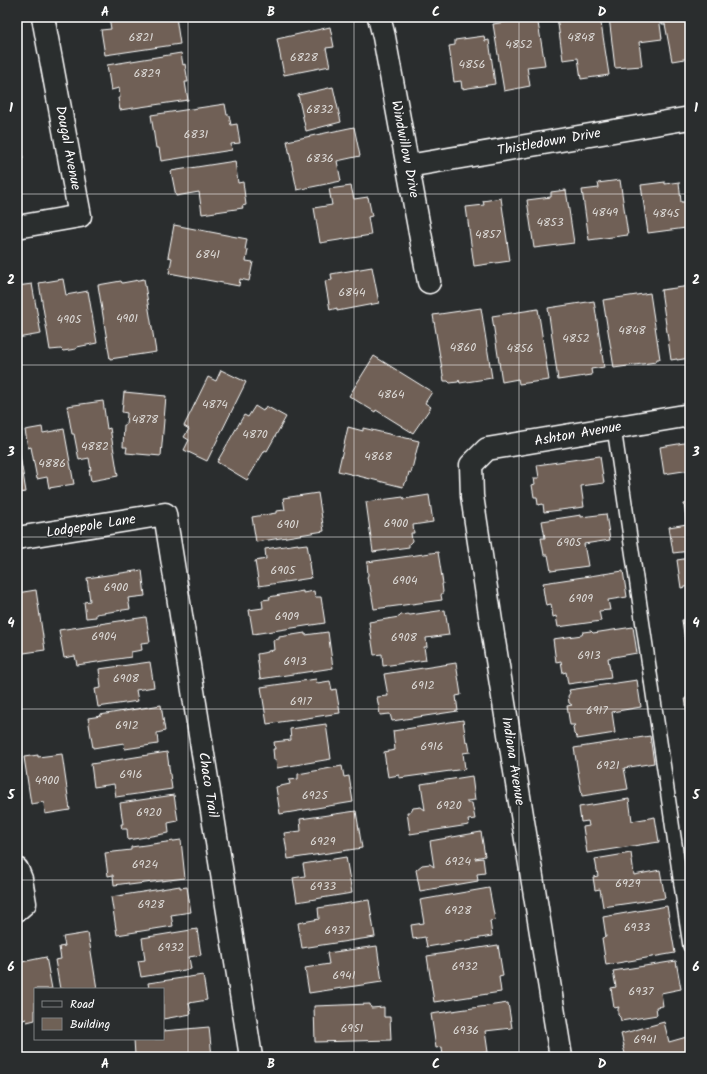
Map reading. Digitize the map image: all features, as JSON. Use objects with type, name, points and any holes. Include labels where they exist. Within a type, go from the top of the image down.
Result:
[{"type":"street","name":"Dougal Avenue","points":[[17,227],[80,216],[43,17]]},
{"type":"street","name":"Windwillow Drive","points":[[379,17],[384,37],[429,282]]},
{"type":"street","name":"Thistledown Drive","points":[[408,166],[690,118]]},
{"type":"street","name":"Ashton Avenue","points":[[471,465],[487,449],[690,415]]},
{"type":"street","name":"Indiana Avenue","points":[[471,465],[472,496],[488,603],[561,1057]]},
{"type":"street","name":"Lodgepole Lane","points":[[17,538],[165,514]]},
{"type":"street","name":"Chaco Trail","points":[[165,514],[251,1057]]},
{"type":"street","points":[[17,869],[21,879],[25,903],[17,910]]},
{"type":"lane","points":[[614,428],[690,946]]},
{"type":"building","points":[[109,17],[176,17],[180,44],[105,55],[101,30],[111,29]]},
{"type":"building","points":[[537,17],[545,65],[527,67],[530,86],[504,91],[493,24]]},
{"type":"building","points":[[557,17],[600,17],[609,75],[581,79],[578,58],[563,60]]},
{"type":"building","points":[[609,17],[659,17],[662,39],[639,42],[642,66],[615,68]]},
{"type":"building","points":[[661,17],[690,17],[690,58],[672,61],[665,24],[662,24]]},
{"type":"building","points":[[330,27],[334,47],[326,48],[330,66],[284,75],[277,39]]},
{"type":"building","points":[[484,36],[485,41],[489,40],[495,84],[462,89],[461,81],[454,82],[449,46],[455,45],[455,40]]},
{"type":"building","points":[[181,53],[183,65],[185,64],[188,82],[185,82],[188,100],[120,110],[118,98],[120,98],[119,88],[111,90],[107,65]]},
{"type":"building","points":[[333,87],[341,122],[306,131],[298,95]]},
{"type":"building","points":[[225,104],[231,125],[237,124],[240,143],[231,144],[232,150],[161,161],[159,148],[156,148],[151,115]]},
{"type":"building","points":[[17,123],[23,158],[17,159]]},
{"type":"building","points":[[354,127],[360,156],[337,161],[341,181],[297,190],[287,141]]},
{"type":"building","points":[[235,161],[238,183],[243,182],[246,205],[242,206],[243,208],[202,214],[199,192],[176,196],[171,171]]},
{"type":"building","points":[[620,180],[628,235],[589,240],[582,190],[599,188],[598,183]]},
{"type":"building","points":[[665,182],[665,184],[679,182],[681,202],[685,202],[688,225],[686,225],[686,228],[648,233],[641,185]]},
{"type":"building","points":[[351,186],[354,199],[368,197],[372,216],[368,217],[371,235],[320,243],[314,208],[332,205],[329,189]]},
{"type":"building","points":[[566,190],[574,243],[534,248],[527,200],[551,197],[551,192]]},
{"type":"building","points":[[501,198],[510,261],[474,266],[466,207],[484,205],[483,201]]},
{"type":"building","points":[[174,225],[247,239],[245,250],[248,250],[246,261],[253,262],[249,281],[240,279],[239,286],[169,273],[172,258],[168,257]]},
{"type":"building","points":[[372,267],[379,303],[337,311],[337,308],[330,310],[325,281],[332,280],[331,274]]},
{"type":"building","points":[[63,279],[66,295],[88,291],[97,343],[63,351],[61,349],[50,350],[39,283]]},
{"type":"building","points":[[144,279],[156,352],[110,359],[98,285]]},
{"type":"building","points":[[32,284],[41,334],[17,338],[17,286]]},
{"type":"building","points":[[690,286],[690,358],[671,360],[661,290]]},
{"type":"building","points":[[650,293],[660,359],[657,359],[656,362],[614,368],[603,300]]},
{"type":"building","points":[[594,301],[604,367],[591,369],[592,375],[558,380],[548,308]]},
{"type":"building","points":[[481,308],[492,378],[460,383],[459,380],[458,382],[450,383],[448,381],[444,381],[433,315]]},
{"type":"building","points":[[538,309],[549,380],[519,384],[518,379],[502,382],[492,316]]},
{"type":"building","points":[[374,356],[432,392],[425,403],[431,407],[413,433],[376,410],[375,412],[349,396]]},
{"type":"building","points":[[221,370],[246,382],[207,461],[184,450],[189,440],[184,437],[189,429],[184,426],[208,377],[216,381]]},
{"type":"building","points":[[124,392],[166,396],[161,456],[126,453],[127,447],[123,447],[124,425],[126,425],[127,413],[122,412]]},
{"type":"building","points":[[103,401],[107,429],[110,428],[118,476],[91,481],[89,458],[79,460],[67,406]]},
{"type":"building","points":[[255,406],[263,411],[266,406],[286,417],[267,451],[265,450],[247,480],[217,462],[244,415],[248,417]]},
{"type":"building","points":[[42,427],[43,433],[64,429],[74,484],[49,488],[47,477],[37,479],[31,447],[28,448],[25,430]]},
{"type":"building","points":[[348,427],[363,431],[363,428],[419,441],[411,473],[409,472],[407,481],[404,483],[403,487],[338,471]]},
{"type":"building","points":[[17,437],[26,492],[17,493]]},
{"type":"building","points":[[690,442],[690,470],[664,474],[660,447]]},
{"type":"building","points":[[600,456],[604,483],[581,486],[584,507],[544,512],[543,504],[538,505],[537,497],[534,497],[532,485],[535,484],[534,478],[539,478],[537,465]]},
{"type":"building","points":[[318,493],[324,531],[256,542],[252,517],[285,510],[283,498]]},
{"type":"building","points":[[429,495],[433,522],[413,525],[414,533],[411,533],[412,541],[409,544],[409,547],[373,552],[366,502],[403,497],[404,499]]},
{"type":"building","points":[[690,503],[690,551],[673,553],[669,527],[687,524],[684,504]]},
{"type":"building","points":[[606,514],[610,540],[584,544],[588,566],[551,571],[548,555],[544,555],[541,538],[545,538],[542,521],[581,515],[581,517]]},
{"type":"building","points":[[307,544],[311,578],[259,586],[255,561],[266,559],[265,549]]},
{"type":"building","points":[[438,552],[443,584],[443,592],[441,595],[442,600],[374,609],[370,585],[368,584],[367,562]]},
{"type":"building","points":[[690,558],[690,586],[681,588],[677,560]]},
{"type":"building","points":[[142,570],[145,596],[128,598],[130,609],[96,614],[96,617],[86,618],[84,602],[90,601],[87,578]]},
{"type":"building","points":[[623,571],[627,597],[608,600],[610,610],[599,611],[601,621],[558,627],[556,616],[553,617],[551,604],[546,605],[543,583]]},
{"type":"building","points":[[36,590],[45,650],[17,654],[17,593]]},
{"type":"building","points":[[303,591],[303,593],[314,591],[315,597],[321,597],[325,623],[253,634],[249,610],[263,608],[262,600],[270,599],[269,597]]},
{"type":"building","points":[[445,610],[449,635],[426,638],[427,647],[424,647],[426,660],[383,666],[382,654],[374,655],[369,622],[399,617],[401,615]]},
{"type":"building","points":[[146,617],[150,642],[141,643],[142,650],[131,652],[131,657],[77,665],[75,656],[64,658],[59,630]]},
{"type":"building","points":[[690,619],[690,668],[689,668],[682,620]]},
{"type":"building","points":[[633,627],[637,653],[608,658],[611,678],[568,684],[566,672],[563,673],[561,661],[556,662],[553,639],[582,635],[583,632],[591,631],[593,633]]},
{"type":"building","points":[[328,632],[333,668],[260,679],[257,654],[274,650],[273,640],[279,639],[279,637],[305,633],[305,635]]},
{"type":"building","points":[[150,662],[154,687],[136,690],[138,701],[98,707],[95,689],[101,688],[99,669]]},
{"type":"building","points":[[456,663],[461,695],[456,696],[458,711],[392,721],[390,714],[380,715],[377,697],[388,696],[384,674]]},
{"type":"building","points":[[316,679],[317,683],[330,681],[332,690],[336,689],[340,713],[267,724],[261,687]]},
{"type":"building","points":[[637,680],[641,707],[612,712],[615,733],[577,739],[574,734],[573,727],[575,725],[570,725],[567,706],[572,705],[569,703],[569,690]]},
{"type":"building","points":[[685,698],[690,698],[690,723],[689,723]]},
{"type":"building","points":[[161,705],[165,731],[157,733],[158,744],[125,749],[124,743],[93,748],[88,718]]},
{"type":"building","points":[[463,720],[466,742],[468,741],[470,752],[463,753],[465,769],[399,778],[399,775],[388,777],[384,752],[395,750],[393,731]]},
{"type":"building","points":[[326,724],[331,759],[277,768],[276,760],[274,760],[274,742],[291,740],[290,729]]},
{"type":"building","points":[[650,736],[654,763],[624,768],[628,789],[582,796],[574,748]]},
{"type":"building","points":[[167,752],[172,789],[116,797],[114,784],[94,787],[91,764]]},
{"type":"building","points":[[62,754],[70,810],[45,814],[44,802],[31,804],[24,757]]},
{"type":"building","points":[[342,766],[344,777],[349,776],[353,802],[280,814],[276,787],[290,784],[289,780],[298,779],[298,774]]},
{"type":"building","points":[[472,776],[475,800],[467,801],[467,803],[472,803],[475,819],[468,820],[469,825],[410,834],[407,812],[410,812],[413,808],[421,807],[425,810],[421,784]]},
{"type":"building","points":[[17,780],[20,799],[17,800]]},
{"type":"building","points":[[174,795],[178,821],[168,823],[169,833],[128,840],[127,829],[122,829],[121,824],[123,824],[120,803]]},
{"type":"building","points":[[629,799],[632,821],[655,817],[659,842],[587,853],[583,827],[589,826],[588,821],[581,822],[579,807]]},
{"type":"building","points":[[356,811],[362,848],[288,859],[284,833],[301,831],[300,819]]},
{"type":"building","points":[[481,832],[485,856],[475,859],[483,858],[485,873],[477,874],[478,881],[420,891],[416,870],[422,865],[430,864],[434,867],[430,841]]},
{"type":"building","points":[[181,840],[185,878],[129,885],[129,883],[114,885],[113,875],[108,876],[105,853],[131,850],[131,847]]},
{"type":"building","points":[[631,853],[634,875],[660,870],[665,898],[603,907],[600,889],[595,890],[593,877],[598,876],[595,859]]},
{"type":"building","points":[[346,857],[352,893],[297,902],[293,878],[305,876],[303,864]]},
{"type":"building","points":[[180,886],[180,888],[187,887],[191,912],[171,915],[173,926],[117,935],[111,897]]},
{"type":"building","points":[[489,888],[495,920],[490,921],[492,936],[427,947],[425,937],[413,939],[411,925],[424,923],[420,900]]},
{"type":"building","points":[[369,900],[375,937],[302,948],[298,923],[319,919],[318,908]]},
{"type":"building","points":[[667,906],[675,953],[606,965],[602,938],[606,937],[603,917]]},
{"type":"building","points":[[197,929],[201,955],[189,957],[191,969],[141,977],[138,961],[145,960],[142,938]]},
{"type":"building","points":[[88,933],[97,988],[60,988],[55,960],[61,959],[59,947],[65,946],[63,937]]},
{"type":"building","points":[[498,945],[503,976],[499,977],[501,992],[434,1002],[427,956]]},
{"type":"building","points":[[377,946],[382,982],[309,993],[305,968],[329,964],[327,953]]},
{"type":"building","points":[[46,957],[52,988],[34,988],[34,1020],[27,1022],[26,1019],[20,1021],[17,1003],[17,963]]},
{"type":"building","points":[[676,961],[681,989],[661,993],[663,1006],[656,1007],[657,1015],[621,1021],[618,1015],[619,1007],[614,1008],[611,988],[616,987],[613,971]]},
{"type":"building","points":[[203,975],[207,1000],[189,1003],[191,1014],[164,1019],[164,988],[149,988],[148,983]]},
{"type":"building","points":[[508,1003],[512,1028],[485,1031],[488,1052],[456,1057],[443,1057],[442,1047],[436,1048],[431,1014]]},
{"type":"building","points":[[370,1004],[371,1008],[384,1007],[384,1017],[390,1017],[391,1040],[315,1042],[314,1006]]},
{"type":"building","points":[[664,1022],[669,1042],[690,1036],[690,1057],[626,1057],[621,1034]]},
{"type":"building","points":[[209,1027],[212,1057],[135,1056],[134,1040],[164,1040],[164,1031]]}]
